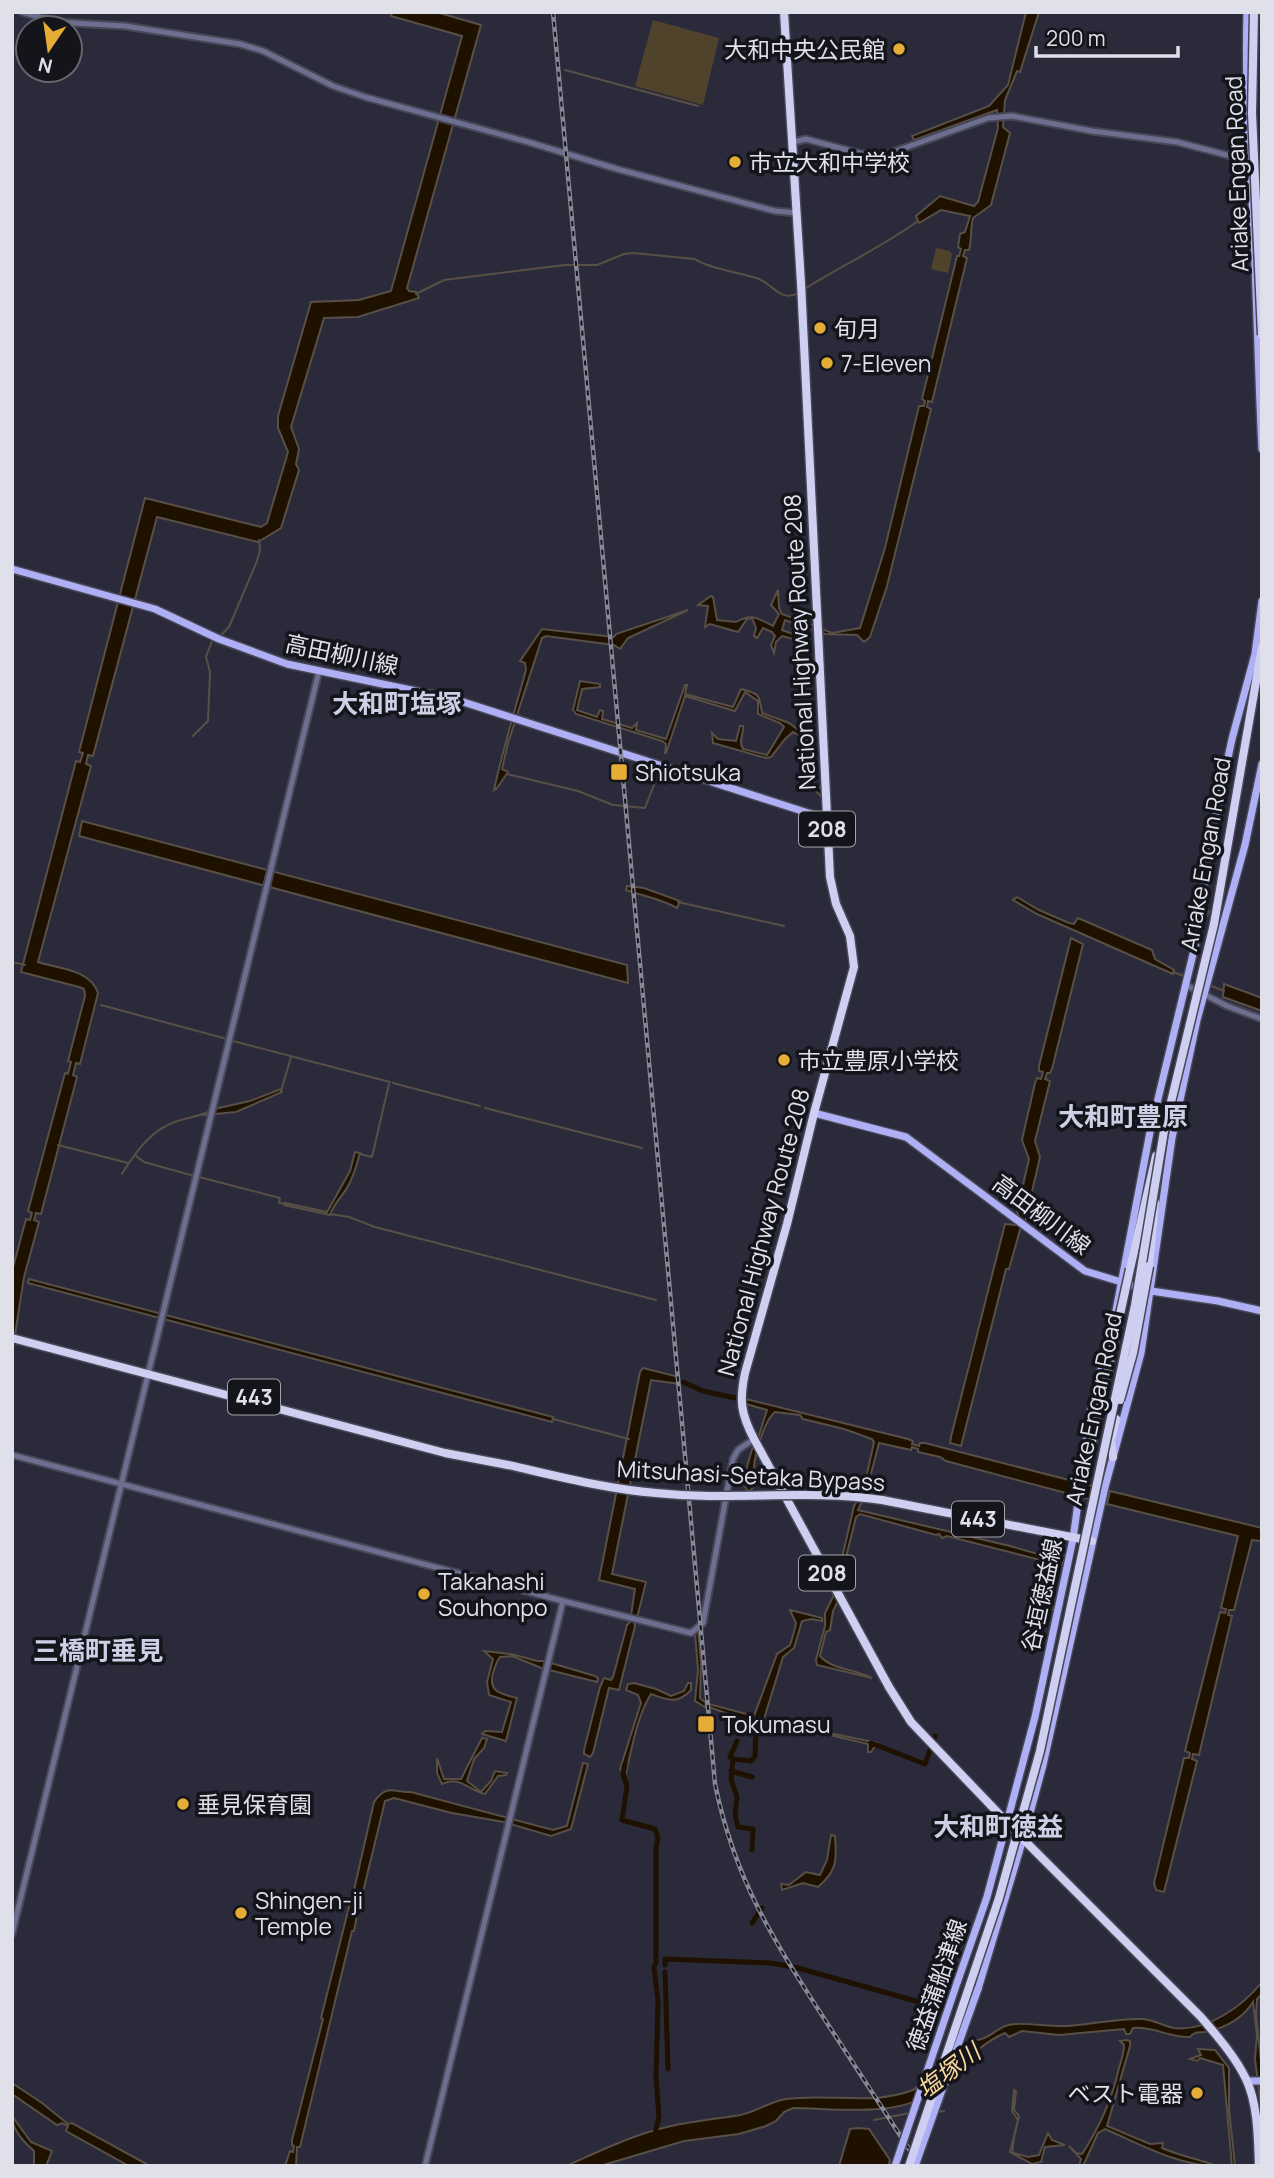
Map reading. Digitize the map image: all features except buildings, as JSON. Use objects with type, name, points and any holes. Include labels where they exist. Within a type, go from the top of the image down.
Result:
[{"type":"highway","name":"National Highway Route 208","points":[[784,12],[802,300],[827,819],[833,891],[850,936],[854,960],[841,1019],[741,1394],[744,1419],[899,1705],[911,1722],[1201,2017],[1220,2040],[1247,2081],[1256,2124],[1259,2166]]},
{"type":"highway","name":"Ariake Engan Road","points":[[1254,12],[1252,113],[1262,335]]},
{"type":"highway","name":"Ariake Engan Road","points":[[909,2166],[974,1978],[1016,1840],[1089,1540],[1139,1280],[1164,1130],[1220,921],[1238,775],[1262,648]]},
{"type":"highway","points":[[1113,1457],[1111,1441],[1145,1296],[1164,1130]]},
{"type":"highway","points":[[1081,1479],[1164,1130]]},
{"type":"highway","name":"Mitsuhasi-Setaka Bypass","points":[[15,1337],[396,1434],[489,1461],[613,1488],[706,1496],[821,1494],[882,1500],[1089,1540]]},
{"type":"main road","points":[[1247,12],[1245,75],[1262,449]]},
{"type":"main road","points":[[1245,75],[1262,75]]},
{"type":"main road","name":"高田柳川線","points":[[12,569],[155,609],[244,649],[287,664],[454,699],[827,819]]},
{"type":"main road","points":[[1186,985],[1220,791],[1255,654],[1262,601]]},
{"type":"main road","points":[[1204,995],[1220,921],[1250,822],[1262,764]]},
{"type":"main road","name":"谷垣徳益線","points":[[1008,1821],[1035,1717],[1073,1538],[1091,1409],[1107,1354],[1150,1132],[1186,985]]},
{"type":"main road","name":"谷垣徳益線","points":[[1024,1839],[1053,1722],[1089,1540],[1141,1353],[1166,1173],[1204,995]]},
{"type":"main road","name":"高田柳川線","points":[[814,1113],[906,1137],[1084,1271],[1151,1291],[1262,1311]]},
{"type":"main road","points":[[1035,1717],[1053,1722]]},
{"type":"main road","points":[[1026,1755],[1043,1765]]},
{"type":"main road","name":"徳益蒲船津線","points":[[895,2166],[987,1897],[1008,1821]]},
{"type":"main road","name":"徳益蒲船津線","points":[[915,2166],[978,1989],[1024,1839]]},
{"type":"main road","name":"徳益蒲船津線","points":[[987,1897],[1001,1914]]},
{"type":"main road","points":[[1247,2081],[1260,2081]]},
{"type":"street","points":[[22,12],[57,22],[125,26],[240,44],[262,51],[333,86],[365,97],[627,172],[775,211],[797,213]]},
{"type":"street","points":[[793,142],[806,139],[862,154],[882,156],[981,120],[1008,116],[1177,142],[1262,167]]},
{"type":"street","points":[[12,1934],[319,671]]},
{"type":"street","points":[[1186,985],[1262,1019]]},
{"type":"street","points":[[12,1455],[691,1633],[703,1623],[733,1459],[738,1450],[754,1439]]},
{"type":"street","points":[[425,2166],[563,1601]]},
{"type":"shaded area","points":[[653,20],[719,38],[703,105],[635,86]]},
{"type":"shaded area","points":[[936,248],[950,251],[952,255],[948,273],[931,269]]},
{"type":"water","points":[[392,12],[436,12],[481,25],[407,288],[416,292],[419,298],[358,317],[324,318],[291,427],[299,449],[296,464],[299,470],[281,528],[258,542],[157,517],[93,756],[88,755],[86,764],[91,766],[38,962],[81,974],[94,985],[98,993],[80,1064],[76,1063],[73,1075],[77,1077],[41,1214],[36,1213],[34,1220],[39,1222],[24,1277],[12,1354],[12,1271],[26,1219],[30,1220],[32,1213],[28,1211],[65,1073],[68,1074],[71,1062],[68,1061],[85,996],[84,989],[79,987],[21,972],[76,761],[80,762],[83,753],[79,752],[145,498],[261,527],[267,523],[288,452],[278,428],[278,416],[311,302],[359,300],[391,291],[462,36],[391,16]]},
{"type":"water","points":[[1026,12],[1039,12],[1020,72],[1017,71],[1005,100],[1003,127],[1010,133],[991,205],[973,218],[970,246],[963,256],[967,258],[932,402],[928,401],[927,407],[931,409],[887,586],[870,637],[864,642],[857,635],[825,634],[785,620],[782,630],[799,636],[801,641],[782,636],[776,642],[774,653],[771,645],[775,636],[763,628],[757,638],[754,636],[756,628],[752,618],[773,626],[779,614],[771,605],[778,590],[782,614],[832,633],[860,628],[885,548],[919,406],[924,406],[925,401],[922,399],[957,256],[961,249],[958,247],[960,234],[965,232],[970,216],[941,210],[919,223],[916,216],[940,196],[974,206],[978,202],[998,128],[997,110],[914,140],[912,136],[989,106],[1008,85]]},
{"type":"water","points":[[711,596],[717,620],[736,622],[746,618],[752,618],[747,619],[738,632],[710,624],[705,627],[708,606],[698,605]]},
{"type":"water","points":[[688,610],[628,638],[620,649],[614,645],[546,636],[542,638],[508,743],[502,769],[508,772],[494,790],[526,670],[525,663],[520,661],[542,629],[614,637],[616,634]]},
{"type":"water","points":[[580,681],[600,684],[600,687],[582,689],[577,710],[597,717],[600,710],[603,711],[602,719],[632,728],[637,723],[636,730],[666,739],[685,685],[685,694],[733,707],[741,689],[752,692],[759,698],[762,713],[789,723],[814,742],[815,757],[812,761],[811,779],[822,790],[821,796],[811,786],[805,774],[813,753],[812,743],[793,732],[771,757],[766,758],[713,743],[712,733],[718,739],[736,741],[740,726],[743,726],[743,749],[767,755],[784,727],[758,714],[758,701],[745,692],[735,711],[685,696],[665,753],[666,744],[662,741],[576,714],[573,710]]},
{"type":"water","points":[[82,821],[627,965],[628,983],[79,836]]},
{"type":"water","points":[[627,886],[644,888],[680,901],[677,908],[626,890]]},
{"type":"water","points":[[1017,897],[1069,923],[1074,924],[1078,918],[1152,950],[1155,959],[1174,970],[1173,974],[1037,914],[1013,900]]},
{"type":"water","points":[[1071,938],[1083,944],[1052,1069],[1045,1079],[1050,1081],[1035,1141],[1040,1157],[1025,1222],[1020,1230],[1009,1269],[1006,1269],[961,1446],[950,1443],[951,1437],[1005,1224],[1016,1225],[1020,1220],[1017,1211],[1029,1159],[1022,1140],[1035,1083],[1037,1078],[1041,1079],[1043,1072],[1039,1071],[1039,1066]]},
{"type":"water","points":[[1224,984],[1262,998],[1262,1011],[1223,997]]},
{"type":"water","points":[[281,1089],[282,1092],[236,1112],[204,1115],[210,1110],[250,1101]]},
{"type":"water","points":[[355,1152],[360,1153],[354,1174],[330,1215],[284,1205],[285,1203],[327,1212],[350,1171]]},
{"type":"water","points":[[29,1279],[553,1417],[552,1422],[28,1283]]},
{"type":"water","points":[[643,1368],[679,1377],[680,1384],[651,1380],[612,1574],[646,1582],[619,1690],[609,1688],[590,1757],[584,1754],[584,1750],[600,1687],[604,1678],[611,1680],[613,1677],[630,1622],[635,1589],[599,1580],[640,1372]]},
{"type":"water","points":[[746,1399],[908,1439],[919,1446],[920,1443],[925,1443],[1100,1488],[1099,1500],[1096,1501],[946,1461],[918,1452],[918,1449],[912,1447],[911,1450],[879,1443],[866,1493],[858,1510],[1041,1555],[1065,1556],[1063,1563],[1050,1576],[1044,1599],[1045,1603],[1054,1607],[1053,1610],[1038,1606],[1035,1600],[1050,1567],[1048,1562],[947,1536],[942,1538],[939,1534],[860,1514],[856,1517],[836,1597],[838,1601],[820,1656],[838,1667],[872,1678],[817,1665],[825,1613],[833,1597],[854,1506],[863,1492],[874,1442],[844,1429],[803,1419],[800,1415],[775,1412],[758,1445],[754,1469],[756,1484],[750,1491],[747,1490],[741,1480],[767,1410],[746,1404]]},
{"type":"water","points":[[1110,1491],[1262,1528],[1262,1541],[1252,1540],[1234,1610],[1229,1610],[1228,1615],[1232,1616],[1199,1755],[1193,1754],[1192,1759],[1197,1761],[1164,1892],[1156,1890],[1154,1883],[1184,1758],[1189,1758],[1190,1753],[1185,1751],[1220,1612],[1225,1613],[1226,1609],[1221,1608],[1238,1536],[1107,1504]]},
{"type":"water","points":[[790,1610],[822,1618],[822,1621],[802,1621],[794,1648],[783,1657],[764,1719],[877,1743],[871,1752],[868,1752],[868,1744],[805,1729],[760,1724],[756,1727],[754,1723],[709,1707],[709,1704],[754,1716],[777,1654],[790,1645],[796,1623]]},
{"type":"water","points":[[698,1629],[700,1698],[706,1703],[705,1707],[695,1701],[698,1670],[695,1632]]},
{"type":"water","points":[[484,1651],[545,1661],[544,1669],[512,1656],[500,1657],[497,1663],[492,1679],[494,1688],[517,1698],[506,1741],[482,1734],[485,1731],[502,1732],[511,1702],[489,1695],[487,1682],[493,1659]]},
{"type":"water","points":[[551,1663],[595,1676],[598,1678],[597,1682],[549,1670]]},
{"type":"water","points":[[634,1683],[671,1696],[684,1691],[688,1683],[691,1683],[691,1690],[677,1699],[651,1694],[639,1722],[626,1773],[620,1769],[641,1703],[638,1695],[626,1690],[628,1684]]},
{"type":"water","points":[[482,1738],[487,1739],[484,1748],[474,1759],[467,1781],[481,1792],[491,1781],[495,1771],[507,1773],[506,1775],[498,1776],[485,1794],[459,1782],[442,1784],[437,1773],[437,1758],[444,1779],[461,1779]]},
{"type":"water","points":[[583,1763],[588,1764],[571,1829],[551,1836],[504,1822],[452,1813],[394,1798],[385,1801],[363,1892],[359,1892],[357,1898],[360,1900],[354,1931],[300,2147],[297,2147],[296,2166],[285,2166],[290,2151],[293,2152],[292,2140],[323,2019],[321,2018],[350,1903],[357,1891],[354,1890],[374,1802],[387,1791],[411,1792],[553,1830],[567,1826]]},
{"type":"water","points":[[831,1835],[835,1836],[836,1858],[829,1876],[818,1887],[803,1883],[782,1890],[781,1884],[789,1885],[806,1872],[820,1875],[827,1860]]},
{"type":"water","name":"塩塚川","points":[[1262,1982],[1262,1994],[1257,1999],[1256,2015],[1262,2071],[1262,2114],[1255,2059],[1257,2035],[1253,2002],[1233,2022],[1195,2033],[1190,2037],[1141,2028],[1133,2028],[1130,2034],[1126,2034],[1124,2029],[1059,2035],[1022,2031],[1009,2037],[1005,2033],[975,2052],[930,2093],[900,2106],[864,2110],[793,2108],[766,2126],[739,2134],[684,2141],[600,2166],[566,2166],[654,2130],[742,2115],[786,2099],[881,2097],[913,2090],[976,2040],[986,2038],[1009,2025],[1068,2026],[1134,2019],[1174,2028],[1199,2026],[1235,2008]]},
{"type":"water","points":[[1120,2041],[1130,2041],[1130,2046],[1107,2126],[1150,2144],[1163,2143],[1162,2148],[1217,2166],[1174,2158],[1105,2129],[1098,2133],[1083,2166],[1079,2166],[1081,2159],[1069,2146],[1076,2153],[1082,2154],[1094,2134],[1108,2104],[1123,2056],[1124,2045]]},
{"type":"water","points":[[1198,2049],[1215,2050],[1229,2068],[1229,2109],[1235,2166],[1232,2166],[1223,2065],[1200,2058],[1197,2061],[1190,2059],[1201,2055]]},
{"type":"water","points":[[12,2083],[68,2124],[72,2123],[150,2166],[129,2166],[66,2131],[68,2126],[62,2123],[57,2125],[12,2094]]},
{"type":"water","points":[[1014,2090],[1014,2110],[1019,2116],[1018,2120],[1012,2111]]},
{"type":"water","points":[[12,2116],[31,2142],[52,2151],[46,2166],[34,2166],[34,2151],[16,2131]]},
{"type":"water","points":[[850,2129],[869,2129],[890,2160],[888,2166],[839,2166]]},
{"type":"water","points":[[1048,2133],[1052,2140],[1065,2145],[1045,2147],[1041,2162],[1032,2164],[1010,2152],[1013,2140],[1013,2153],[1028,2157],[1039,2155]]},
{"type":"waterway","points":[[565,70],[698,106]]},
{"type":"waterway","points":[[803,290],[918,221]]},
{"type":"waterway","points":[[416,294],[444,280],[565,265],[597,265],[633,253],[695,259],[707,265],[759,279],[787,296],[799,293]]},
{"type":"waterway","points":[[220,636],[229,627],[257,561],[259,540]]},
{"type":"waterway","points":[[193,736],[208,721],[210,672],[206,657],[212,641]]},
{"type":"waterway","points":[[507,774],[578,791],[613,805],[645,808],[660,769]]},
{"type":"waterway","points":[[678,902],[784,926]]},
{"type":"waterway","points":[[12,962],[25,965]]},
{"type":"waterway","points":[[1173,972],[1184,976]]},
{"type":"waterway","points":[[1209,985],[1224,991]]},
{"type":"waterway","points":[[101,1005],[227,1039]]},
{"type":"waterway","points":[[233,1041],[390,1082]]},
{"type":"waterway","points":[[281,1091],[291,1057]]},
{"type":"waterway","points":[[393,1083],[480,1106]]},
{"type":"waterway","points":[[360,1154],[372,1157],[389,1084]]},
{"type":"waterway","points":[[485,1108],[642,1148]]},
{"type":"waterway","points":[[122,1174],[136,1153],[154,1134],[172,1123],[205,1113]]},
{"type":"waterway","points":[[58,1145],[128,1163]]},
{"type":"waterway","points":[[135,1155],[144,1162],[194,1176]]},
{"type":"waterway","points":[[199,1177],[280,1198],[279,1203],[287,1204]]},
{"type":"waterway","points":[[330,1214],[656,1300]]},
{"type":"waterway","points":[[683,1382],[703,1391],[735,1398]]},
{"type":"waterway","points":[[553,1419],[629,1439]]},
{"type":"waterway","points":[[733,1759],[751,1761],[755,1756],[756,1732]]},
{"type":"waterway","points":[[871,1743],[925,1764],[935,1736]]},
{"type":"waterway","points":[[737,1741],[730,1757],[733,1759],[731,1779],[737,1797],[735,1815],[738,1827],[753,1829],[752,1850]]},
{"type":"waterway","points":[[625,1764],[623,1774],[627,1786],[622,1820],[655,1829],[658,1838],[654,1967],[658,2001],[656,2079],[659,2116],[654,2138]]},
{"type":"waterway","points":[[731,1771],[752,1777]]},
{"type":"waterway","points":[[752,1923],[762,1908]]},
{"type":"waterway","points":[[665,1965],[665,1959],[771,1963],[798,1968],[944,2009]]},
{"type":"waterway","points":[[665,1972],[668,2069]]},
{"type":"waterway","points":[[936,2112],[944,2111]]},
{"type":"waterway","points":[[874,2120],[910,2113]]},
{"type":"tunnel","points":[[1203,911],[1222,919]]},
{"type":"railway","points":[[553,12],[715,1784],[733,1851],[774,1937],[920,2166]]},
{"type":"place","name":"大和中央公民館","points":[[899,49]]},
{"type":"place","name":"市立大和中学校","points":[[735,162]]},
{"type":"place","name":"旬月","points":[[820,328]]},
{"type":"place","name":"7-Eleven","points":[[827,363]]},
{"type":"place","name":"Shiotsuka","points":[[619,772]]},
{"type":"place","name":"市立豊原小学校","points":[[784,1060]]},
{"type":"place","name":"Takahashi Souhonpo","points":[[424,1594]]},
{"type":"place","name":"Tokumasu","points":[[706,1724]]},
{"type":"place","name":"垂見保育園","points":[[183,1804]]},
{"type":"place","name":"Shingen-ji Temple","points":[[241,1913]]},
{"type":"place","name":"ベスト電器","points":[[1197,2093]]},
{"type":"district","name":"大和町塩塚","points":[[397,703]]},
{"type":"district","name":"大和町豊原","points":[[1123,1116]]},
{"type":"district","name":"三橋町垂見","points":[[98,1650]]},
{"type":"district","name":"大和町徳益","points":[[998,1826]]}]
